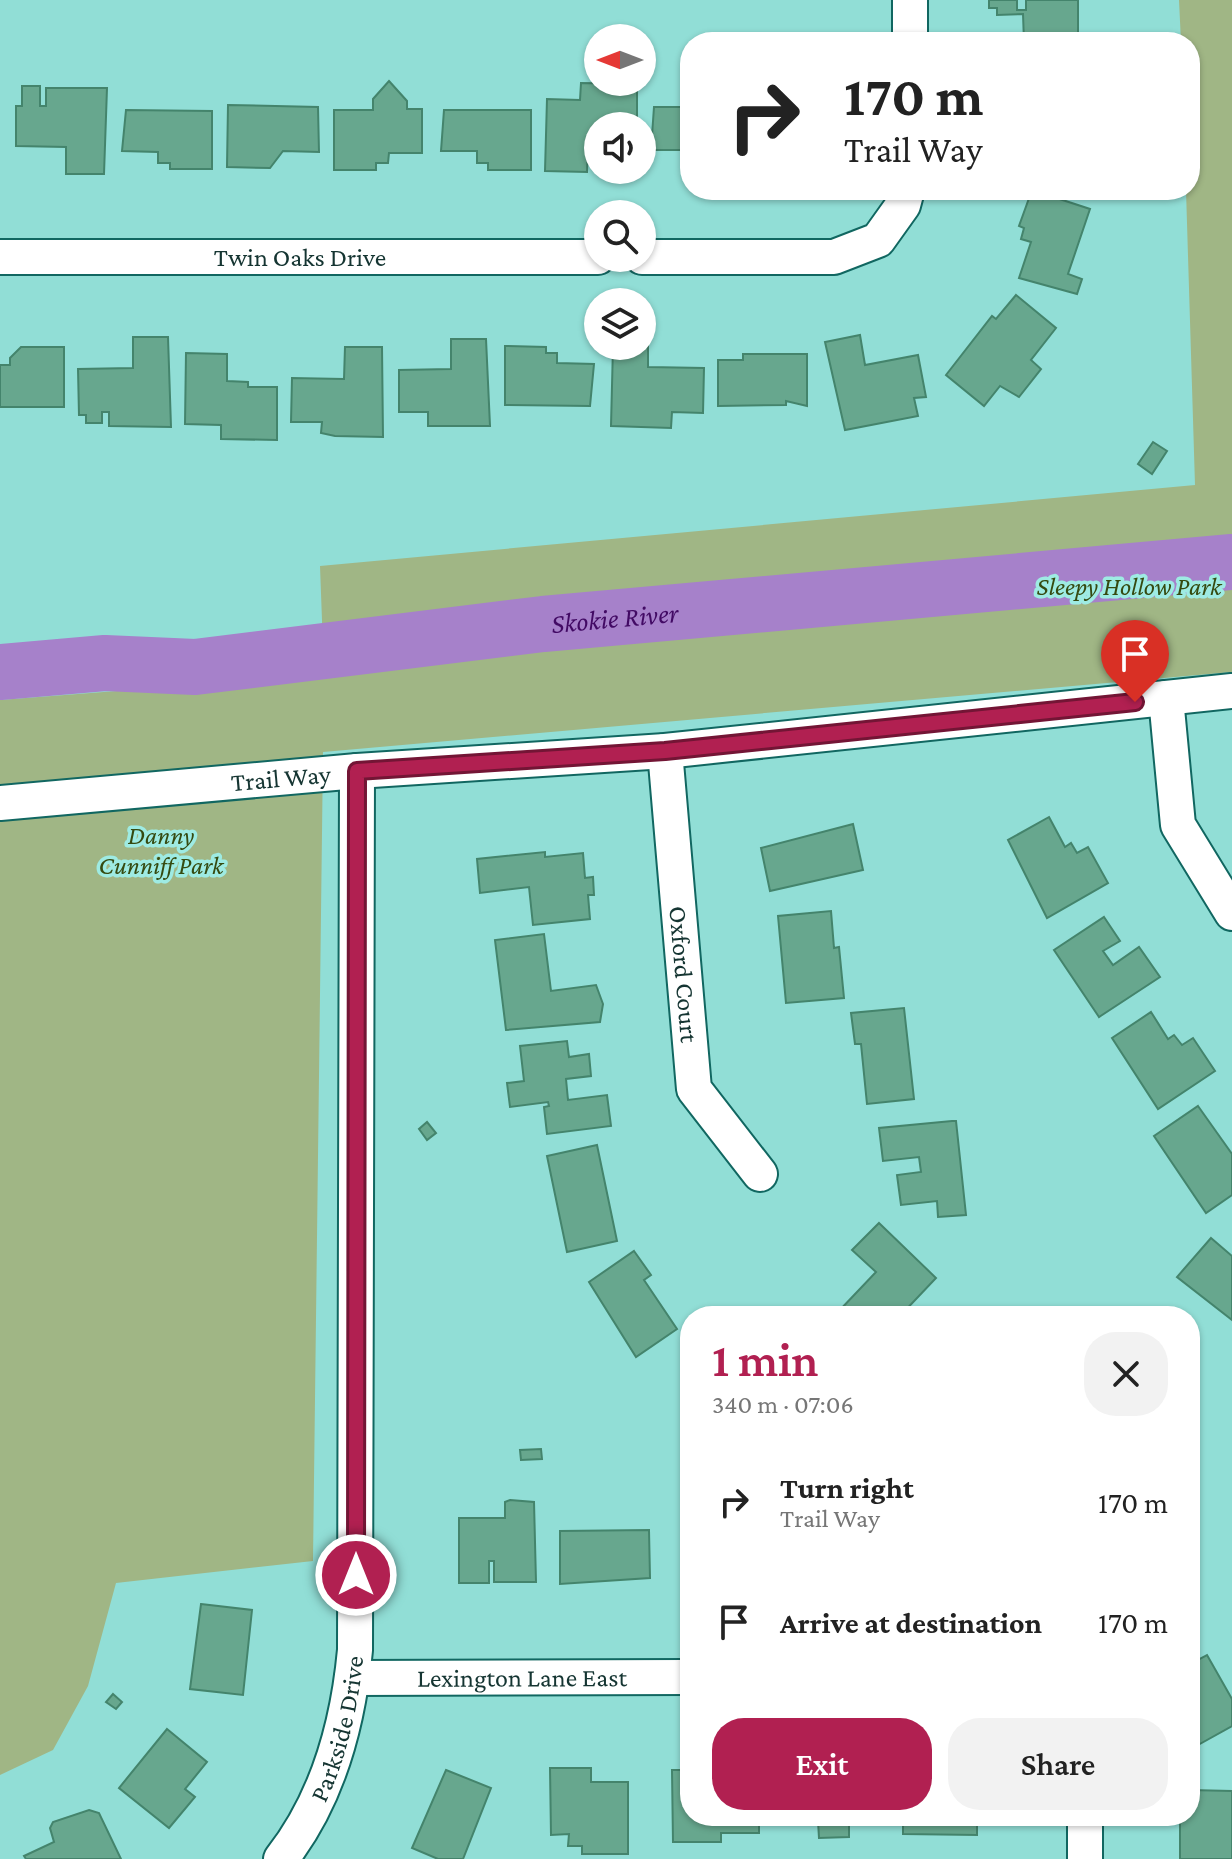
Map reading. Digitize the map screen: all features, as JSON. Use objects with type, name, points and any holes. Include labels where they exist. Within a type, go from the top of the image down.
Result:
[{"type":"street","points":[[910,0],[910,32]]},
{"type":"street","points":[[656,257],[834,257],[878,240],[904,200]]},
{"type":"street","name":"Twin Oaks Drive","points":[[0,257],[584,257]]},
{"type":"street","name":"Trail Way","points":[[0,803],[357,771],[665,751],[1232,691]]},
{"type":"street","points":[[1166,698],[1178,825],[1232,913]]},
{"type":"street","name":"Oxford Court","points":[[665,751],[694,1089],[760,1174]]},
{"type":"street","name":"Parkside Drive","points":[[281,1859],[313,1811],[338,1748],[352,1678],[356,1638],[357,771]]},
{"type":"street","name":"Lexington Lane East","points":[[352,1678],[680,1677]]},
{"type":"street","points":[[1085,1826],[1085,1856]]},
{"type":"green space","name":"Danny Cunniff Park","points":[[1179,0],[1232,0],[1232,672],[323,752],[313,1561],[116,1583],[88,1686],[53,1750],[0,1775],[0,700],[324,675],[320,566],[1195,485],[1186,200],[1200,200],[1200,32],[1181,32]]},
{"type":"building","points":[[989,0],[1017,0],[1017,10],[1026,10],[1026,0],[1078,0],[1078,32],[1024,32],[1023,14],[997,15],[997,8],[989,8]]},
{"type":"building","points":[[389,81],[407,101],[407,109],[422,109],[422,153],[389,153],[388,163],[376,163],[376,170],[334,170],[334,110],[373,110],[373,99]]},
{"type":"building","points":[[581,83],[584,83],[584,96],[637,96],[637,112],[584,112],[584,172],[545,171],[547,99],[580,100]]},
{"type":"building","points":[[22,86],[40,86],[40,106],[46,106],[46,88],[107,88],[104,174],[66,174],[66,147],[16,146],[16,106],[22,106]]},
{"type":"building","points":[[228,105],[318,107],[319,152],[283,151],[270,168],[227,167]]},
{"type":"building","points":[[654,107],[680,107],[680,150],[656,150]]},
{"type":"building","points":[[126,110],[212,111],[212,169],[170,169],[170,163],[158,163],[158,152],[122,151]]},
{"type":"building","points":[[444,110],[531,110],[531,170],[488,170],[488,163],[477,163],[477,151],[441,151]]},
{"type":"building","points":[[1028,200],[1063,200],[1090,209],[1068,274],[1082,279],[1077,294],[1019,278],[1031,242],[1021,239],[1024,228],[1019,226]]},
{"type":"building","points":[[1016,295],[1056,328],[1031,360],[1041,369],[1019,397],[1000,386],[984,406],[946,375],[992,316],[996,319]]},
{"type":"building","points":[[860,335],[865,365],[918,355],[926,397],[914,398],[918,416],[845,430],[825,342]]},
{"type":"building","points":[[133,337],[168,337],[171,427],[109,426],[109,412],[102,412],[102,423],[86,423],[86,415],[79,415],[78,369],[133,368]]},
{"type":"building","points":[[451,339],[486,339],[490,426],[428,426],[428,412],[399,412],[399,370],[451,369]]},
{"type":"building","points":[[505,346],[546,347],[546,353],[557,353],[557,363],[594,364],[590,406],[505,405]]},
{"type":"building","points":[[21,347],[64,347],[64,407],[0,407],[0,365],[10,365],[10,358]]},
{"type":"building","points":[[345,347],[382,347],[383,437],[335,436],[321,433],[322,422],[291,422],[292,378],[344,379]]},
{"type":"building","points":[[186,353],[227,354],[227,381],[248,382],[248,387],[277,387],[277,440],[221,439],[221,425],[185,424]]},
{"type":"building","points":[[743,354],[807,354],[807,406],[786,401],[786,405],[718,406],[718,360],[743,360]]},
{"type":"building","points":[[613,360],[648,360],[648,367],[704,368],[703,413],[672,412],[671,428],[611,426]]},
{"type":"building","points":[[1153,442],[1167,451],[1152,474],[1138,464]]},
{"type":"building","points":[[1049,817],[1065,847],[1071,843],[1077,853],[1088,847],[1108,883],[1047,918],[1008,840]]},
{"type":"building","points":[[853,824],[863,870],[770,891],[761,848]]},
{"type":"building","points":[[545,852],[545,857],[583,853],[585,878],[593,877],[594,895],[588,895],[590,919],[533,925],[529,887],[480,893],[477,859]]},
{"type":"building","points":[[831,911],[834,948],[839,947],[844,998],[786,1003],[778,916]]},
{"type":"building","points":[[1104,917],[1120,941],[1103,951],[1113,965],[1139,947],[1160,977],[1099,1017],[1054,950]]},
{"type":"building","points":[[544,934],[551,991],[596,985],[603,1004],[600,1022],[506,1030],[495,940]]},
{"type":"building","points":[[904,1008],[914,1099],[867,1104],[861,1044],[855,1044],[851,1013]]},
{"type":"building","points":[[1151,1012],[1168,1039],[1174,1035],[1182,1045],[1193,1038],[1215,1071],[1158,1109],[1112,1038]]},
{"type":"building","points":[[567,1041],[569,1057],[589,1054],[591,1076],[566,1079],[568,1100],[607,1095],[611,1126],[547,1134],[544,1107],[549,1106],[548,1102],[510,1107],[507,1083],[524,1081],[520,1046]]},
{"type":"building","points":[[1198,1106],[1232,1154],[1232,1195],[1206,1213],[1154,1136]]},
{"type":"building","points":[[956,1121],[966,1215],[938,1217],[937,1201],[901,1205],[897,1175],[921,1172],[919,1157],[883,1161],[879,1128]]},
{"type":"building","points":[[427,1122],[436,1133],[427,1140],[419,1129]]},
{"type":"building","points":[[597,1145],[617,1241],[567,1252],[547,1156]]},
{"type":"building","points":[[879,1223],[936,1278],[909,1306],[844,1306],[876,1272],[852,1250]]},
{"type":"building","points":[[1211,1238],[1232,1256],[1232,1320],[1177,1277]]},
{"type":"building","points":[[634,1251],[651,1275],[644,1280],[677,1329],[636,1357],[589,1282]]},
{"type":"building","points":[[541,1449],[542,1459],[521,1460],[520,1450]]},
{"type":"building","points":[[505,1502],[534,1502],[536,1582],[494,1582],[494,1561],[489,1561],[489,1583],[459,1583],[459,1518],[505,1518]]},
{"type":"building","points":[[649,1530],[650,1578],[560,1584],[560,1531]]},
{"type":"building","points":[[201,1604],[252,1610],[243,1695],[190,1689]]},
{"type":"building","points":[[1207,1655],[1232,1699],[1232,1726],[1200,1744],[1200,1659]]},
{"type":"building","points":[[113,1694],[122,1702],[116,1709],[106,1702]]},
{"type":"building","points":[[167,1729],[207,1762],[185,1789],[195,1797],[169,1828],[119,1788]]},
{"type":"building","points":[[550,1768],[591,1768],[591,1782],[628,1782],[628,1854],[582,1854],[582,1846],[568,1846],[569,1834],[551,1835]]},
{"type":"building","points":[[446,1770],[491,1788],[463,1859],[438,1859],[412,1848]]},
{"type":"building","points":[[672,1770],[680,1770],[680,1826],[759,1826],[759,1833],[721,1833],[721,1842],[673,1842]]},
{"type":"building","points":[[1200,1790],[1232,1791],[1232,1859],[1180,1859],[1180,1826],[1200,1826]]},
{"type":"building","points":[[89,1810],[99,1813],[121,1859],[26,1859],[24,1856],[54,1842],[50,1828],[53,1822]]},
{"type":"building","points":[[818,1826],[849,1826],[849,1837],[819,1838]]},
{"type":"building","points":[[903,1826],[977,1826],[977,1835],[903,1834]]},
{"type":"waterway","name":"Skokie River","points":[[0,672],[105,663],[195,667],[543,624],[1232,562]]},
{"type":"route","points":[[356,1575],[357,771],[665,751],[763,738],[1135,702]]},
{"type":"park label","name":"Sleepy Hollow Park","points":[[1129,586]]}]
